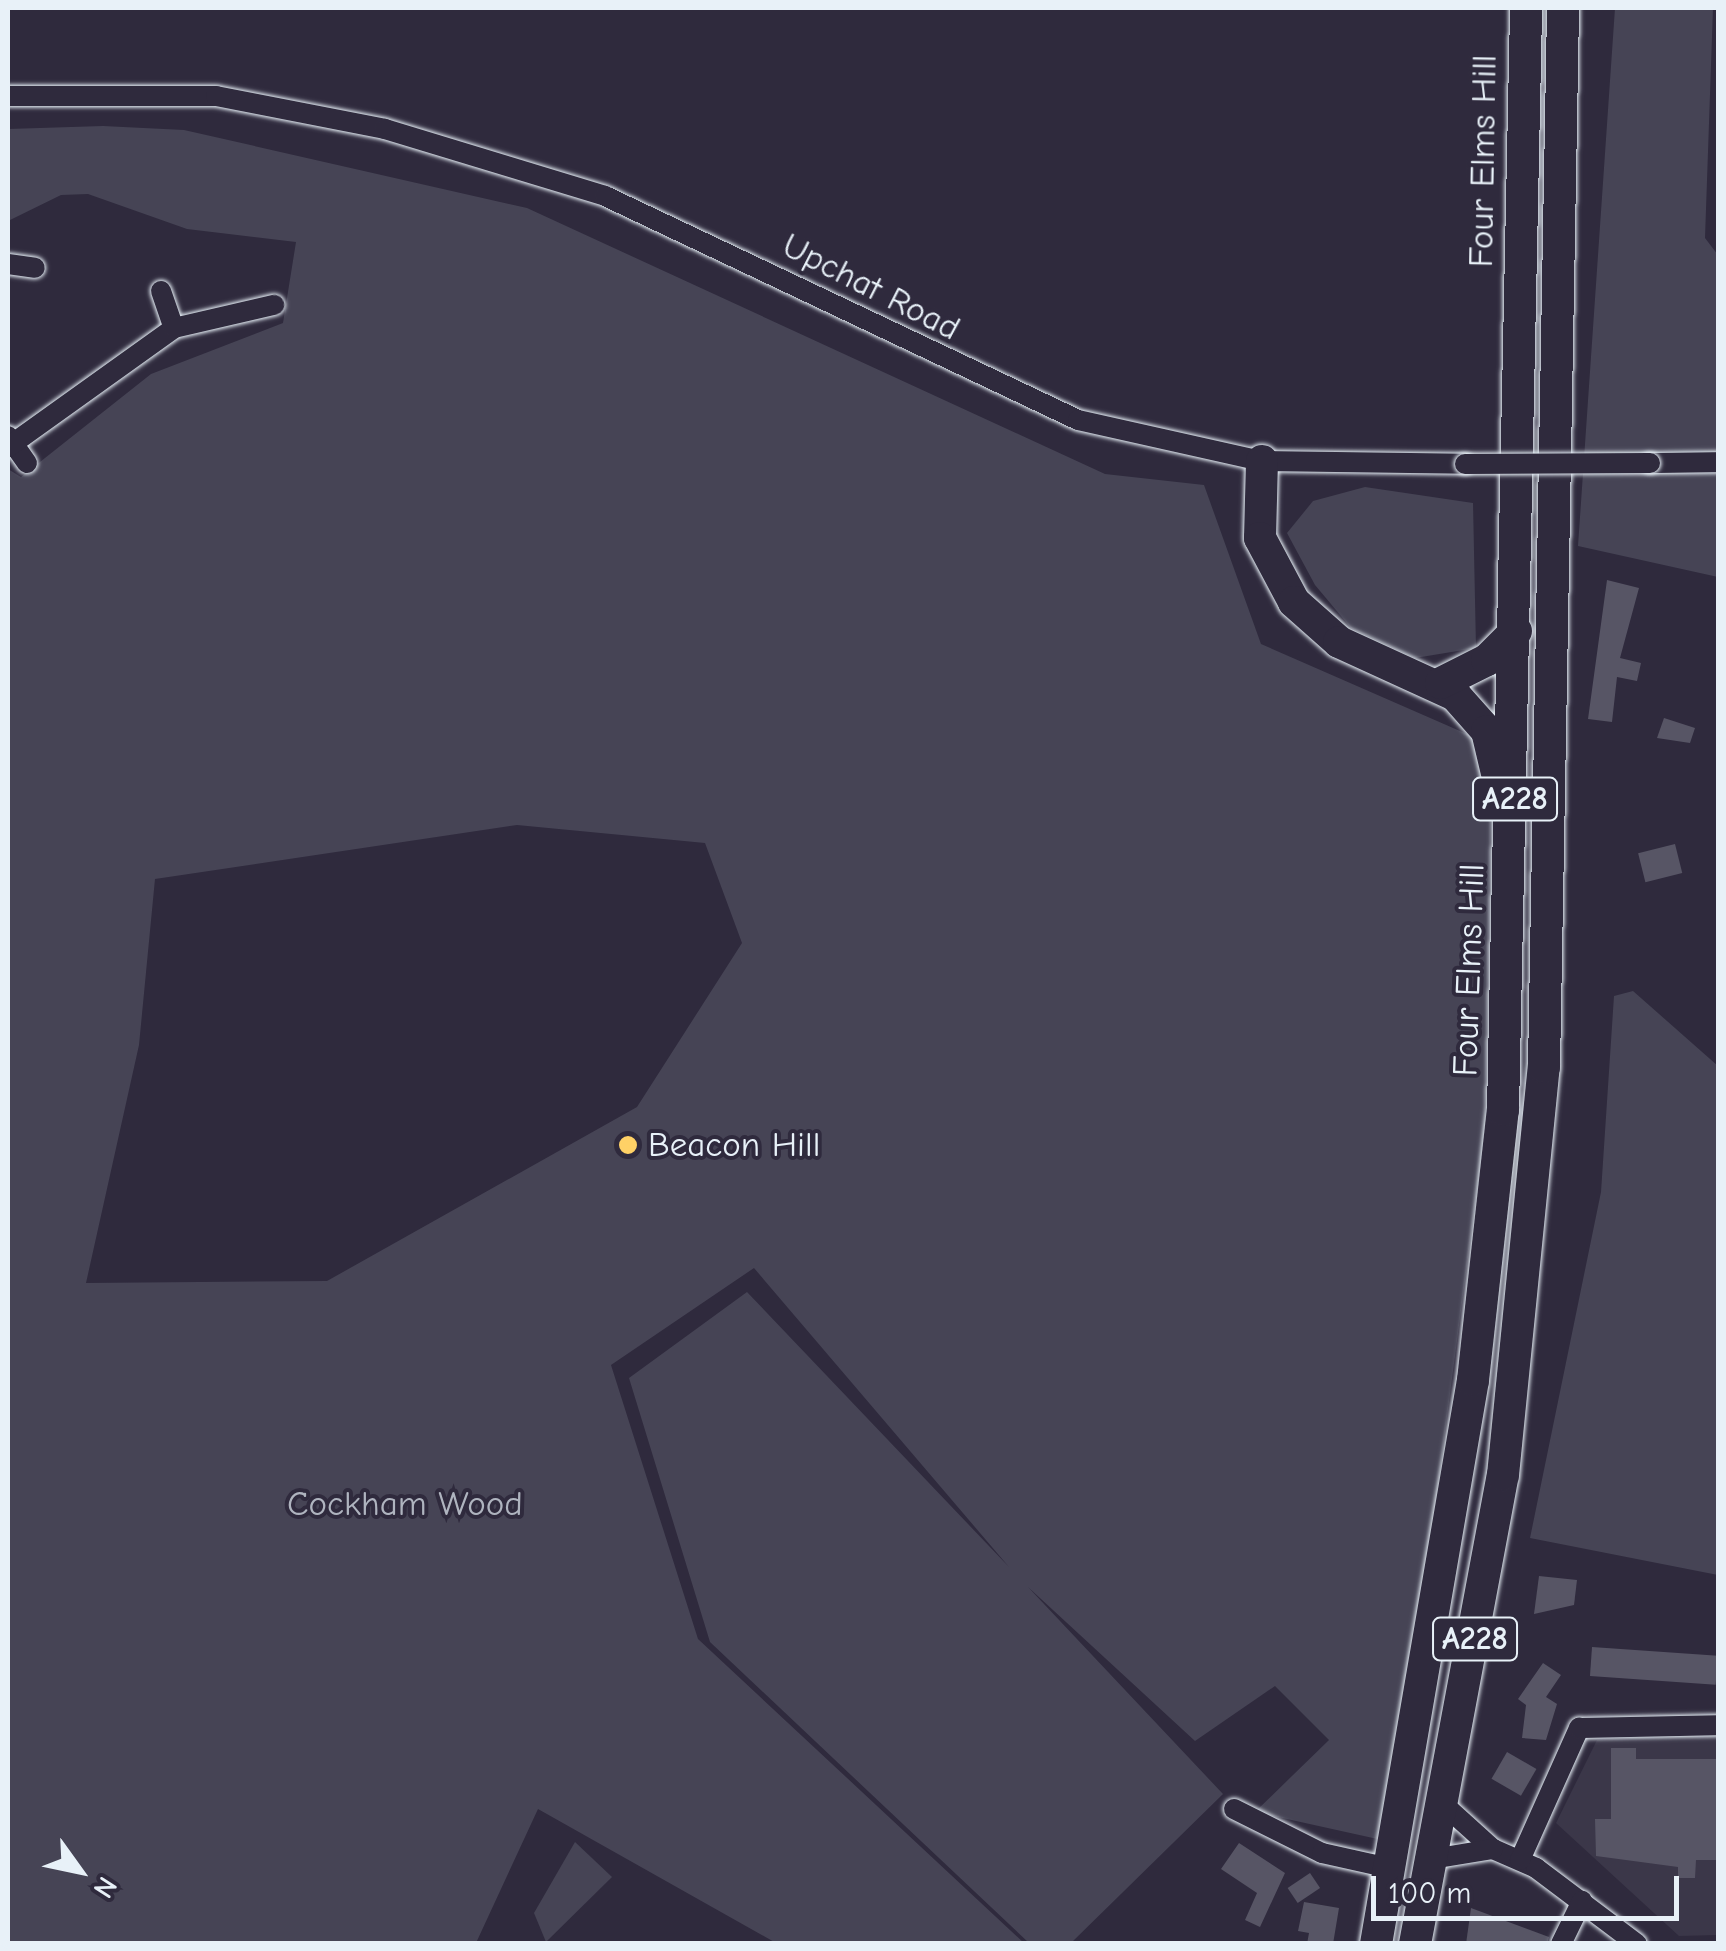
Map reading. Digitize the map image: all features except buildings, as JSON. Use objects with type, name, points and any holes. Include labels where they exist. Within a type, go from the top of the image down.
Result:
[{"type":"main road","name":"Four Elms Hill","points":[[1389,1868],[1487,1268],[1513,864],[1526,8]]},
{"type":"main road","name":"A228","points":[[1415,1944],[1506,1457],[1544,1066],[1563,8]]},
{"type":"main road","points":[[1262,462],[1260,538],[1294,602],[1339,642],[1441,683],[1494,747],[1513,864]]},
{"type":"main road","points":[[1441,683],[1487,660],[1516,631]]},
{"type":"main road","name":"A228","points":[[1376,1944],[1389,1868]]},
{"type":"street","name":"Upchat Road","points":[[8,96],[216,96],[385,129],[605,196],[1078,420],[1262,462],[1718,462]]},
{"type":"street","points":[[8,264],[35,268]]},
{"type":"street","points":[[161,291],[174,328]]},
{"type":"street","points":[[26,464],[9,442],[61,417],[174,328],[274,305]]},
{"type":"street","points":[[1520,1860],[1579,1728],[1718,1725]]},
{"type":"street","points":[[1443,1804],[1494,1849],[1520,1860],[1582,1901],[1637,1944]]},
{"type":"street","points":[[1234,1809],[1322,1853],[1389,1868]]},
{"type":"street","points":[[1432,1859],[1494,1849]]},
{"type":"street","points":[[1560,1944],[1582,1901]]},
{"type":"shaded area","points":[[1718,1733],[1718,1935],[1679,1936],[1556,1823],[1597,1740]]},
{"type":"green space","points":[[1615,8],[1713,8],[1705,238],[1718,255],[1718,577],[1578,546]]},
{"type":"green space","name":"Cockham Wood","points":[[103,126],[184,130],[527,208],[1105,474],[1204,485],[1261,644],[1492,745],[1485,1128],[1391,1842],[1255,1812],[1329,1740],[1275,1686],[1195,1741],[1028,1587],[1223,1794],[1071,1943],[1029,1943],[710,1642],[629,1378],[747,1292],[1009,1567],[754,1268],[611,1365],[698,1639],[1024,1943],[776,1943],[538,1809],[476,1943],[8,1943],[8,469],[21,477],[151,374],[283,323],[296,242],[187,229],[88,194],[61,195],[8,221],[8,129]],"holes":[[[517,825],[705,843],[742,943],[637,1107],[327,1281],[86,1283],[139,1045],[155,879]]]},
{"type":"green space","points":[[1365,487],[1473,503],[1476,648],[1415,658],[1351,628],[1315,585],[1287,533],[1313,501]]},
{"type":"green space","points":[[1633,991],[1718,1066],[1718,1575],[1530,1538],[1601,1192],[1614,996]]},
{"type":"green space","points":[[575,1842],[612,1877],[546,1942],[534,1913]]},
{"type":"place","name":"Beacon Hill","points":[[628,1145]]}]
